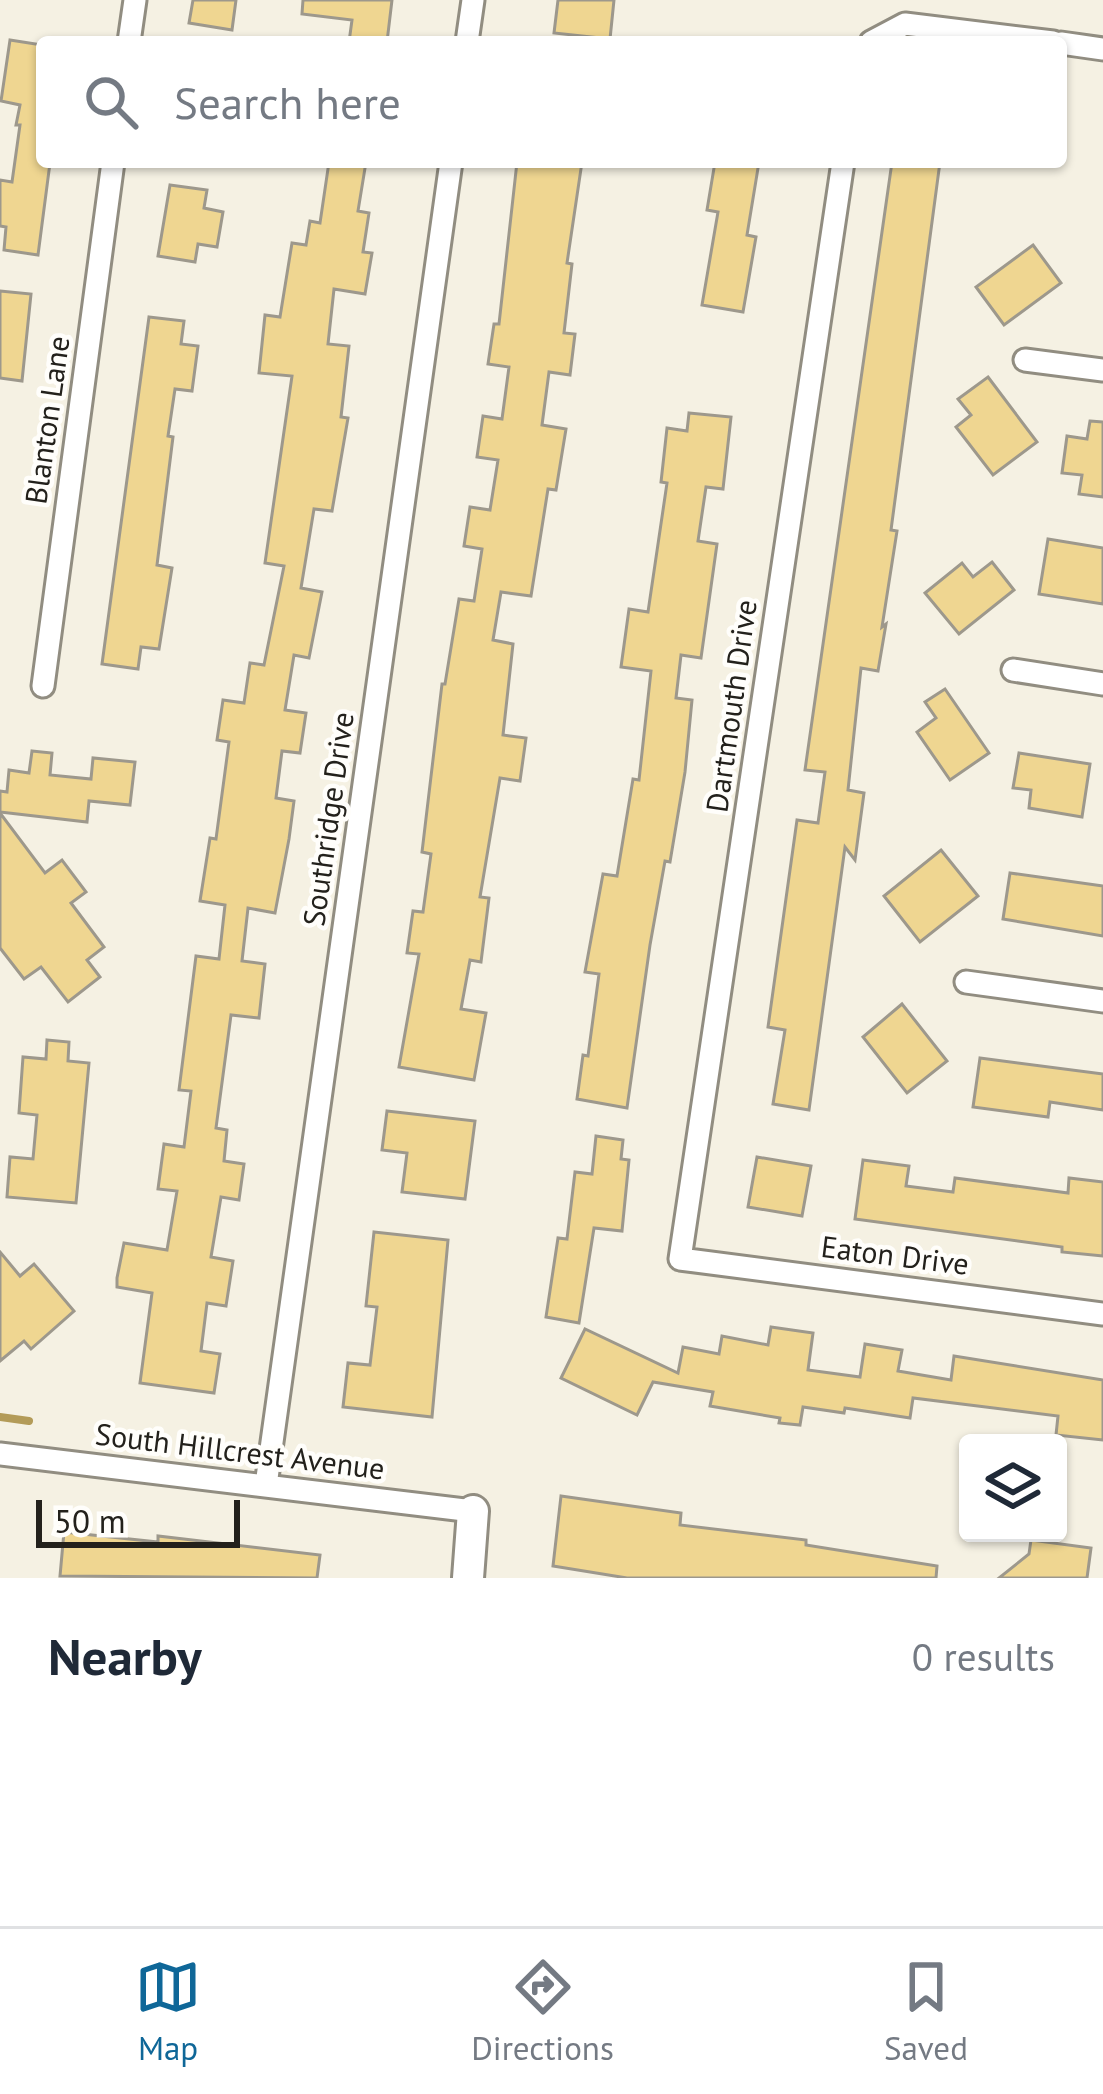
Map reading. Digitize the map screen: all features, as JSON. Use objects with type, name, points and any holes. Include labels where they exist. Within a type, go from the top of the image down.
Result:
[{"type":"street","points":[[130,36],[135,0]]},
{"type":"street","points":[[468,36],[473,0]]},
{"type":"street","points":[[882,36],[905,24],[1001,36]]},
{"type":"street","points":[[1067,44],[1103,49]]},
{"type":"street","name":"Blanton Lane","points":[[43,686],[112,168]]},
{"type":"street","name":"Southridge Drive","points":[[266,1485],[450,168]]},
{"type":"street","name":"Dartmouth Drive","points":[[680,1258],[842,168]]},
{"type":"street","points":[[1025,359],[1103,370]]},
{"type":"street","points":[[1013,670],[1103,684]]},
{"type":"street","points":[[966,982],[1103,1001]]},
{"type":"street","name":"Eaton Drive","points":[[680,1258],[1103,1314]]},
{"type":"street","name":"South Hillcrest Avenue","points":[[0,1454],[473,1511]]},
{"type":"street","points":[[467,1578],[473,1511]]},
{"type":"building","points":[[193,0],[236,0],[232,30],[189,23]]},
{"type":"building","points":[[303,0],[392,0],[388,36],[350,36],[352,20],[302,14]]},
{"type":"building","points":[[558,0],[614,0],[610,36],[554,33]]},
{"type":"building","points":[[10,40],[36,44],[36,168],[49,168],[38,255],[4,250],[0,180],[12,182],[20,105],[1,101]]},
{"type":"building","points":[[328,168],[365,168],[358,211],[369,213],[363,252],[372,253],[365,294],[334,289],[328,344],[349,346],[341,417],[348,418],[332,511],[314,509],[301,588],[322,592],[309,658],[294,655],[285,710],[306,713],[300,753],[282,751],[276,798],[294,801],[289,839],[275,913],[248,908],[242,961],[265,964],[259,1018],[231,1015],[216,1128],[227,1130],[224,1161],[244,1164],[239,1200],[221,1197],[211,1257],[233,1261],[226,1306],[207,1303],[201,1351],[220,1354],[214,1393],[140,1383],[152,1293],[117,1287],[117,1278],[124,1243],[167,1250],[177,1191],[158,1189],[164,1144],[184,1147],[191,1091],[179,1090],[196,956],[219,959],[225,905],[200,901],[210,838],[216,839],[229,742],[217,740],[223,700],[244,703],[250,663],[264,665],[284,566],[265,563],[292,376],[259,373],[265,315],[280,317],[292,243],[306,245],[310,221],[320,223]]},
{"type":"building","points":[[516,168],[581,168],[567,263],[572,264],[564,333],[575,334],[570,375],[549,372],[542,425],[566,429],[556,490],[548,489],[531,596],[501,592],[493,640],[513,644],[503,735],[526,738],[520,781],[500,778],[480,897],[489,898],[481,962],[470,960],[461,1009],[486,1013],[474,1080],[399,1067],[419,954],[407,953],[413,911],[423,912],[431,854],[422,852],[442,684],[459,599],[474,601],[482,549],[464,546],[470,507],[490,510],[498,460],[477,457],[483,416],[502,419],[509,367],[488,364],[494,324],[499,324]]},
{"type":"building","points":[[714,168],[758,168],[747,235],[756,237],[743,312],[702,305],[718,212],[707,210]]},
{"type":"building","points":[[891,168],[939,168],[891,530],[897,531],[882,627],[886,624],[878,671],[861,668],[848,790],[864,793],[855,860],[845,847],[809,1110],[773,1104],[785,1030],[768,1027],[797,820],[818,823],[825,772],[805,770]]},
{"type":"building","points":[[170,185],[207,190],[204,208],[223,212],[217,247],[198,244],[195,262],[158,256]]},
{"type":"building","points":[[1033,245],[1061,283],[1004,325],[976,287]]},
{"type":"building","points":[[0,291],[31,294],[22,381],[0,378]]},
{"type":"building","points":[[149,317],[184,321],[181,344],[198,346],[192,391],[175,389],[168,436],[173,437],[157,565],[172,568],[159,649],[141,647],[138,669],[102,664]]},
{"type":"building","points":[[988,377],[1037,442],[993,475],[956,427],[971,415],[958,399]]},
{"type":"building","points":[[689,413],[731,417],[723,489],[706,487],[698,541],[717,544],[701,658],[681,655],[676,698],[692,700],[685,772],[650,945],[627,1108],[577,1099],[599,974],[585,972],[603,874],[617,876],[633,779],[639,780],[651,671],[621,667],[629,609],[648,612],[667,483],[661,482],[667,428],[687,431]]},
{"type":"building","points":[[1090,421],[1103,422],[1103,497],[1079,494],[1082,475],[1062,473],[1067,436],[1087,439]]},
{"type":"building","points":[[1048,539],[1103,548],[1103,604],[1039,594]]},
{"type":"building","points":[[992,562],[1014,590],[959,634],[925,593],[962,563],[973,577]]},
{"type":"building","points":[[945,689],[989,753],[950,780],[917,732],[936,718],[925,702]]},
{"type":"building","points":[[32,751],[52,753],[50,775],[91,779],[93,758],[135,762],[130,805],[89,801],[87,822],[0,812],[0,791],[7,792],[9,770],[29,773]]},
{"type":"building","points":[[1019,753],[1090,764],[1082,817],[1029,808],[1031,790],[1013,788]]},
{"type":"building","points":[[0,813],[45,873],[62,860],[86,892],[71,903],[104,947],[87,960],[100,977],[68,1002],[41,967],[24,979],[0,948]]},
{"type":"building","points":[[941,850],[978,896],[920,942],[884,896]]},
{"type":"building","points":[[1010,873],[1103,886],[1103,936],[1003,919]]},
{"type":"building","points":[[902,1004],[947,1061],[907,1093],[863,1037]]},
{"type":"building","points":[[47,1040],[69,1042],[68,1061],[89,1063],[76,1203],[7,1197],[10,1157],[33,1159],[37,1115],[19,1113],[23,1057],[46,1059]]},
{"type":"building","points":[[980,1058],[1103,1074],[1103,1110],[1050,1102],[1048,1117],[973,1107]]},
{"type":"building","points":[[387,1111],[475,1121],[465,1199],[402,1192],[407,1153],[382,1150]]},
{"type":"building","points":[[596,1136],[623,1140],[621,1159],[629,1160],[622,1231],[594,1228],[579,1323],[546,1317],[558,1238],[567,1239],[575,1172],[592,1174]]},
{"type":"building","points":[[757,1157],[811,1166],[802,1216],[748,1207]]},
{"type":"building","points":[[863,1160],[909,1166],[906,1186],[953,1192],[955,1178],[1068,1193],[1069,1178],[1103,1182],[1103,1256],[855,1219]]},
{"type":"building","points":[[374,1232],[448,1240],[432,1417],[343,1407],[348,1363],[370,1365],[377,1307],[366,1306]]},
{"type":"building","points":[[0,1252],[20,1276],[34,1264],[74,1311],[31,1349],[24,1341],[0,1361]]},
{"type":"building","points":[[771,1327],[813,1333],[808,1370],[860,1377],[865,1344],[902,1350],[898,1371],[951,1380],[954,1356],[1103,1380],[1103,1440],[1056,1434],[1058,1416],[913,1398],[910,1418],[803,1407],[800,1425],[779,1423],[780,1418],[710,1406],[713,1392],[653,1382],[637,1415],[561,1378],[585,1329],[678,1373],[683,1347],[719,1354],[722,1336],[768,1345]]},
{"type":"building","points":[[561,1496],[681,1513],[680,1525],[806,1540],[806,1545],[937,1566],[936,1578],[627,1578],[553,1566]]},
{"type":"building","points":[[64,1532],[158,1542],[158,1536],[320,1555],[317,1578],[60,1576]]},
{"type":"building","points":[[1031,1542],[1091,1548],[1087,1578],[999,1578],[1029,1554]]},
{"type":"waterway","points":[[0,1417],[29,1421]]}]
